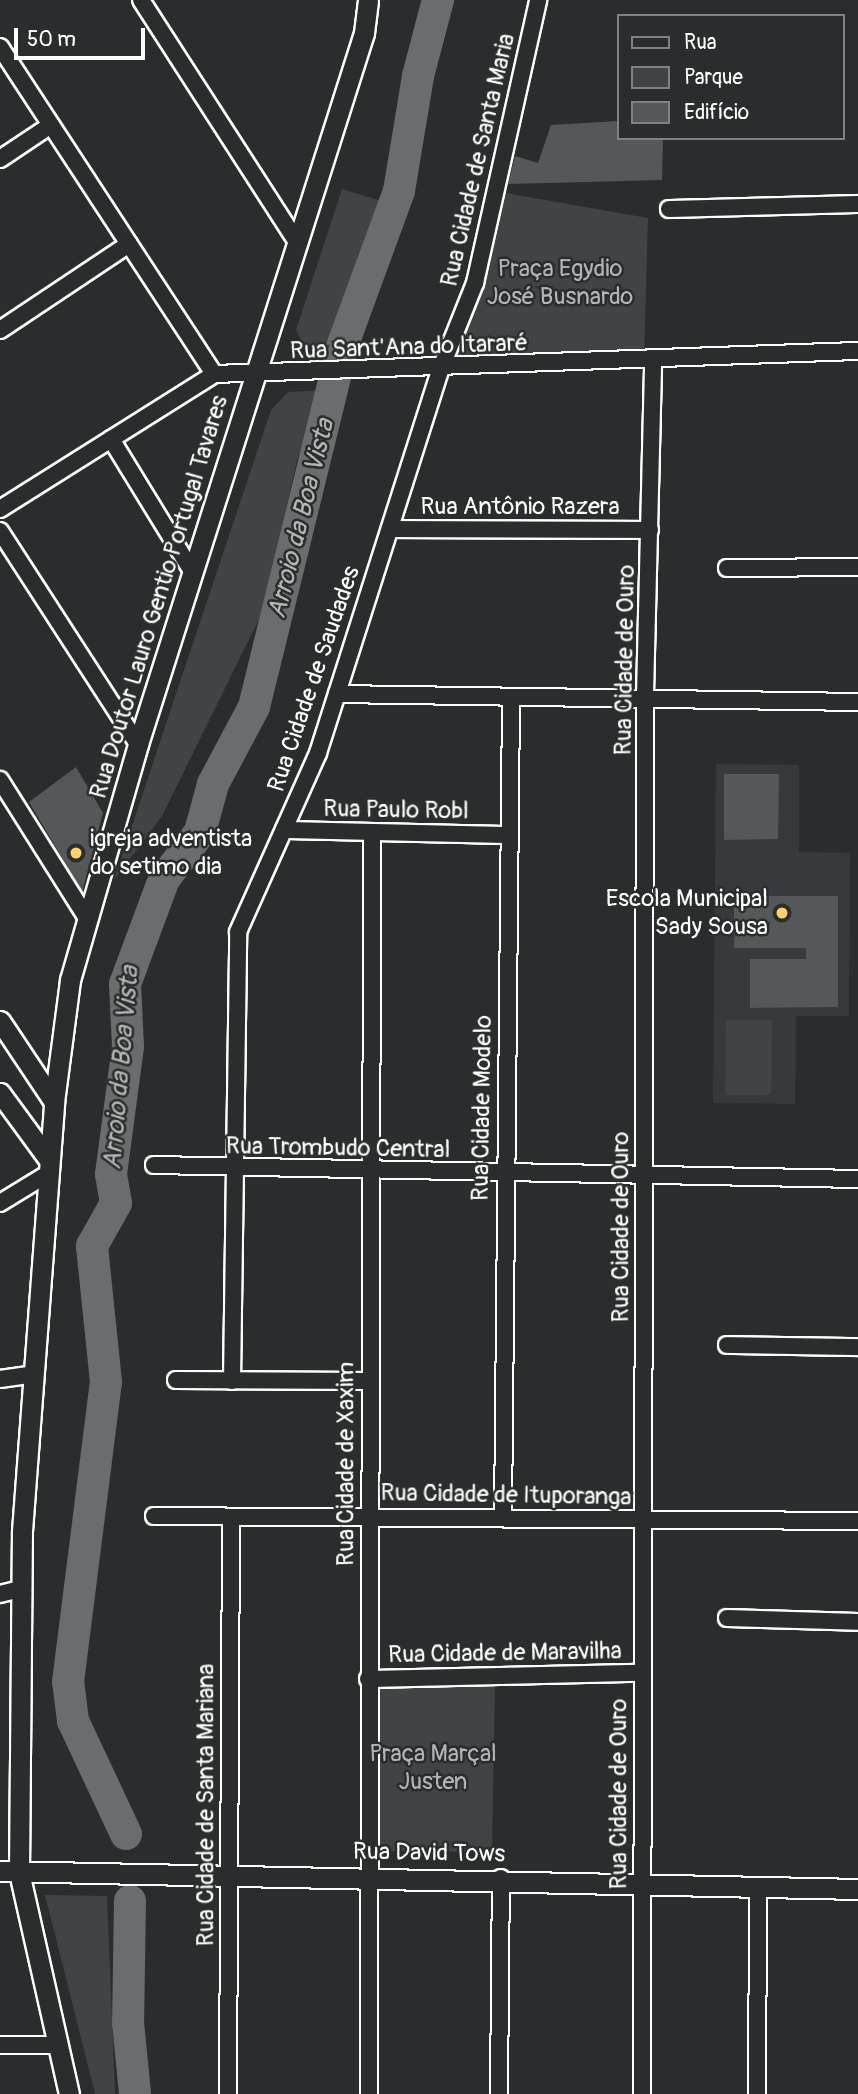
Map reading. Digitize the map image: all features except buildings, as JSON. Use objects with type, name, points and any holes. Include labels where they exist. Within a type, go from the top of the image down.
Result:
[{"type":"street","points":[[141,0],[297,242]]},
{"type":"street","name":"Rua Doutor Lauro Gentio Portugal Tavares","points":[[69,2094],[9,1872],[20,1589],[54,1102],[85,915],[364,33],[368,0]]},
{"type":"street","name":"Rua Cidade de Santa Maria","points":[[441,368],[475,283],[538,0]]},
{"type":"street","points":[[0,47],[214,374],[0,509]]},
{"type":"street","points":[[0,159],[51,125]]},
{"type":"street","points":[[669,209],[858,204]]},
{"type":"street","points":[[0,330],[129,244]]},
{"type":"street","name":"Rua Sant'Ana do Itararé","points":[[214,374],[254,376],[858,351]]},
{"type":"street","name":"Rua Cidade de Ouro","points":[[642,2094],[645,695],[653,360]]},
{"type":"street","name":"Rua Cidade de Saudades","points":[[232,1381],[233,960],[238,932],[284,830],[337,695],[441,368]]},
{"type":"street","points":[[111,439],[192,571]]},
{"type":"street","name":"Rua Antônio Razera","points":[[390,528],[650,530]]},
{"type":"street","points":[[0,531],[138,744]]},
{"type":"street","points":[[727,568],[858,567]]},
{"type":"street","points":[[337,695],[510,698],[645,695],[858,702]]},
{"type":"street","name":"Rua Cidade Modelo","points":[[503,1518],[503,1173],[510,698]]},
{"type":"street","points":[[0,780],[85,915]]},
{"type":"street","name":"Rua Paulo Robl","points":[[284,830],[508,835]]},
{"type":"street","name":"Rua Cidade de Xaxim","points":[[369,2094],[367,1877],[372,834]]},
{"type":"street","points":[[0,1021],[54,1102]]},
{"type":"street","points":[[0,1093],[49,1167],[0,1203]]},
{"type":"street","name":"Rua Trombudo Central","points":[[154,1166],[234,1170],[858,1179]]},
{"type":"street","points":[[726,1345],[858,1347]]},
{"type":"street","points":[[0,1379],[34,1374]]},
{"type":"street","points":[[176,1380],[369,1381]]},
{"type":"street","name":"Rua Cidade de Ituporanga","points":[[154,1516],[858,1521]]},
{"type":"street","name":"Rua Cidade de Santa Mariana","points":[[228,2094],[227,1875],[231,1517]]},
{"type":"street","points":[[0,1594],[20,1589]]},
{"type":"street","points":[[727,1618],[858,1622]]},
{"type":"street","name":"Rua Cidade de Maravilha","points":[[368,1679],[642,1673]]},
{"type":"street","name":"Rua David Tows","points":[[9,1872],[501,1878],[858,1889]]},
{"type":"street","points":[[499,2094],[501,1878]]},
{"type":"street","points":[[757,2094],[758,1887]]},
{"type":"street","points":[[0,2045],[55,2045]]},
{"type":"shaded area","name":"Escola Municipal Sady Sousa","points":[[716,764],[799,765],[799,852],[850,853],[849,1016],[796,1016],[795,1104],[713,1103]]},
{"type":"green space","points":[[342,189],[381,201],[379,224],[338,352],[306,352],[296,330]]},
{"type":"green space","name":"Praça Egydio José Busnardo","points":[[499,192],[648,218],[644,359],[444,366]]},
{"type":"green space","points":[[327,390],[297,460],[263,611],[162,816],[114,880],[271,410],[288,392]]},
{"type":"green space","points":[[726,1020],[772,1020],[771,1095],[725,1095]]},
{"type":"green space","name":"Praça Marçal Justen","points":[[373,1682],[495,1684],[492,1852],[374,1851]]},
{"type":"green space","points":[[45,1895],[107,1896],[115,2094],[95,2094]]},
{"type":"waterway","name":"Arroio da Boa Vista","points":[[126,1834],[73,1721],[68,1682],[106,1382],[92,1246],[116,1203],[111,1174],[128,1046],[125,984],[164,879],[200,832],[213,784],[254,707],[343,344],[399,191],[418,76],[438,0]]},
{"type":"waterway","name":"Arroio da Boa Vista","points":[[130,1901],[128,2022],[135,2094]]},
{"type":"place","name":"igreja adventista do setimo dia","points":[[76,853]]},
{"type":"place","name":"Escola Municipal Sady Sousa","points":[[782,913]]}]
